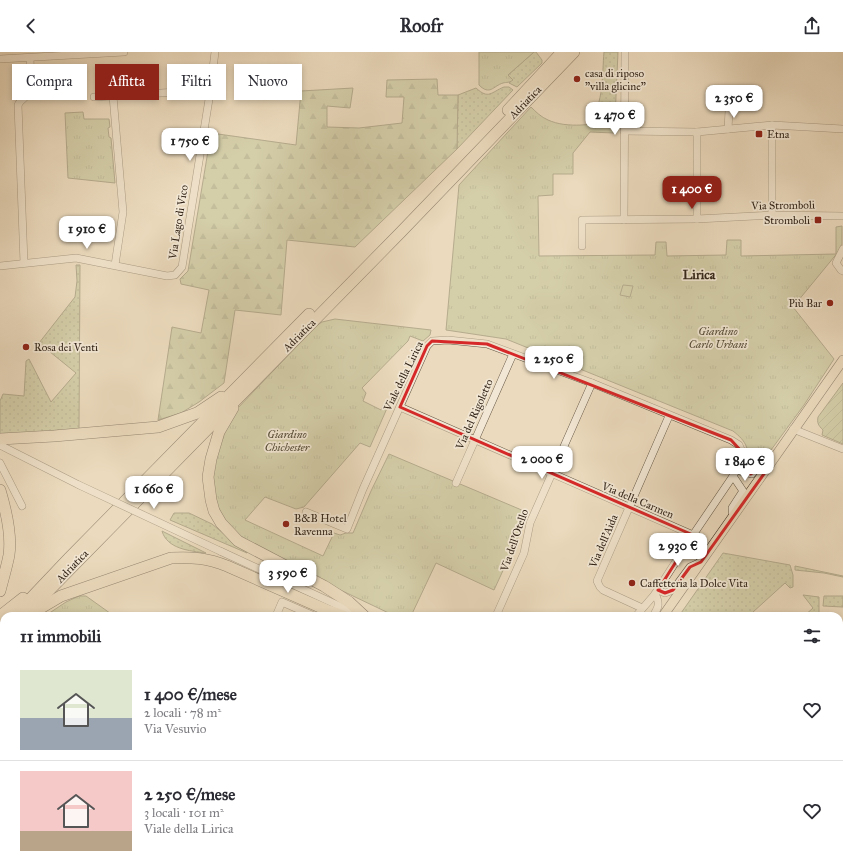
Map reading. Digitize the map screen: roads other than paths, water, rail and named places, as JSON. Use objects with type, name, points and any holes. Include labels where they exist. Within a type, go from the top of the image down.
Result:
[{"type":"highway","name":"Adriatica","points":[[28,612],[562,52]]},
{"type":"highway","name":"Adriatica","points":[[18,612],[68,558],[401,232],[574,52]]},
{"type":"highway","points":[[0,439],[54,436],[158,426],[197,412],[217,399],[235,395],[231,412],[219,432],[211,459],[208,477],[210,500],[214,511],[221,523],[238,541],[324,586],[349,602],[360,612]]},
{"type":"highway","points":[[0,490],[8,533],[9,554],[0,591]]},
{"type":"highway","points":[[5,612],[68,558]]},
{"type":"highway","points":[[36,612],[61,596],[171,558],[210,560],[227,566],[324,612]]},
{"type":"main road","points":[[666,612],[771,464],[793,429],[843,360]]},
{"type":"street","points":[[1,57],[30,58],[124,52]]},
{"type":"street","name":"Via Lago di Vico","points":[[213,64],[214,52]]},
{"type":"street","points":[[624,220],[625,52]]},
{"type":"street","points":[[24,263],[18,105],[21,100],[30,94],[30,58]]},
{"type":"street","points":[[0,266],[76,258],[115,265],[123,212],[113,100]]},
{"type":"street","name":"Via Lago di Vico","points":[[115,265],[167,276],[176,276],[182,267],[209,100]]},
{"type":"street","points":[[728,129],[729,111]]},
{"type":"street","points":[[624,132],[697,132],[772,125],[843,129]]},
{"type":"street","points":[[772,125],[772,215]]},
{"type":"street","points":[[697,132],[697,219]]},
{"type":"street","name":"Via Stromboli","points":[[582,246],[582,220],[697,219],[772,215],[843,216]]},
{"type":"street","points":[[843,249],[836,263],[843,271]]},
{"type":"street","name":"Viale della Lirica","points":[[306,512],[347,529],[363,489],[427,346],[432,341],[448,340],[487,344],[592,383],[669,416],[731,440],[739,445],[742,452],[742,460],[692,535],[657,592],[639,612]]},
{"type":"street","name":"Via del Rigoletto","points":[[456,483],[513,354]]},
{"type":"street","name":"Via dell'Otello","points":[[498,612],[524,553],[530,523],[592,383]]},
{"type":"street","name":"Via della Carmen","points":[[400,407],[692,535]]},
{"type":"street","name":"Via dell'Aida","points":[[642,608],[603,590],[598,581],[628,508],[669,416]]},
{"type":"street","points":[[793,429],[843,449]]},
{"type":"street","points":[[0,445],[79,485],[352,612]]},
{"type":"street","points":[[0,463],[22,506]]},
{"type":"street","points":[[734,473],[752,474],[761,464],[771,464]]},
{"type":"street","points":[[733,517],[732,508],[743,490],[734,473]]},
{"type":"street","points":[[656,612],[659,601],[657,592],[665,593],[673,590],[690,567],[701,562]]},
{"type":"street","points":[[278,612],[282,602],[305,612]]},
{"type":"place","name":"casa di riposo \"villa glicine\"","points":[[577,79]]},
{"type":"place","name":"Etna","points":[[759,134]]},
{"type":"place","name":"Stromboli","points":[[818,220]]},
{"type":"place","name":"Più Bar","points":[[830,303]]},
{"type":"place","name":"Rosa dei Venti","points":[[26,347]]},
{"type":"place","name":"B&B Hotel Ravenna","points":[[286,524]]},
{"type":"place","name":"Caffetteria la Dolce Vita","points":[[632,583]]},
{"type":"district","name":"Lirica","points":[[699,274]]},
{"type":"park label","name":"Giardino Carlo Urbani","points":[[718,337]]},
{"type":"park label","name":"Giardino Chichester","points":[[287,440]]}]
